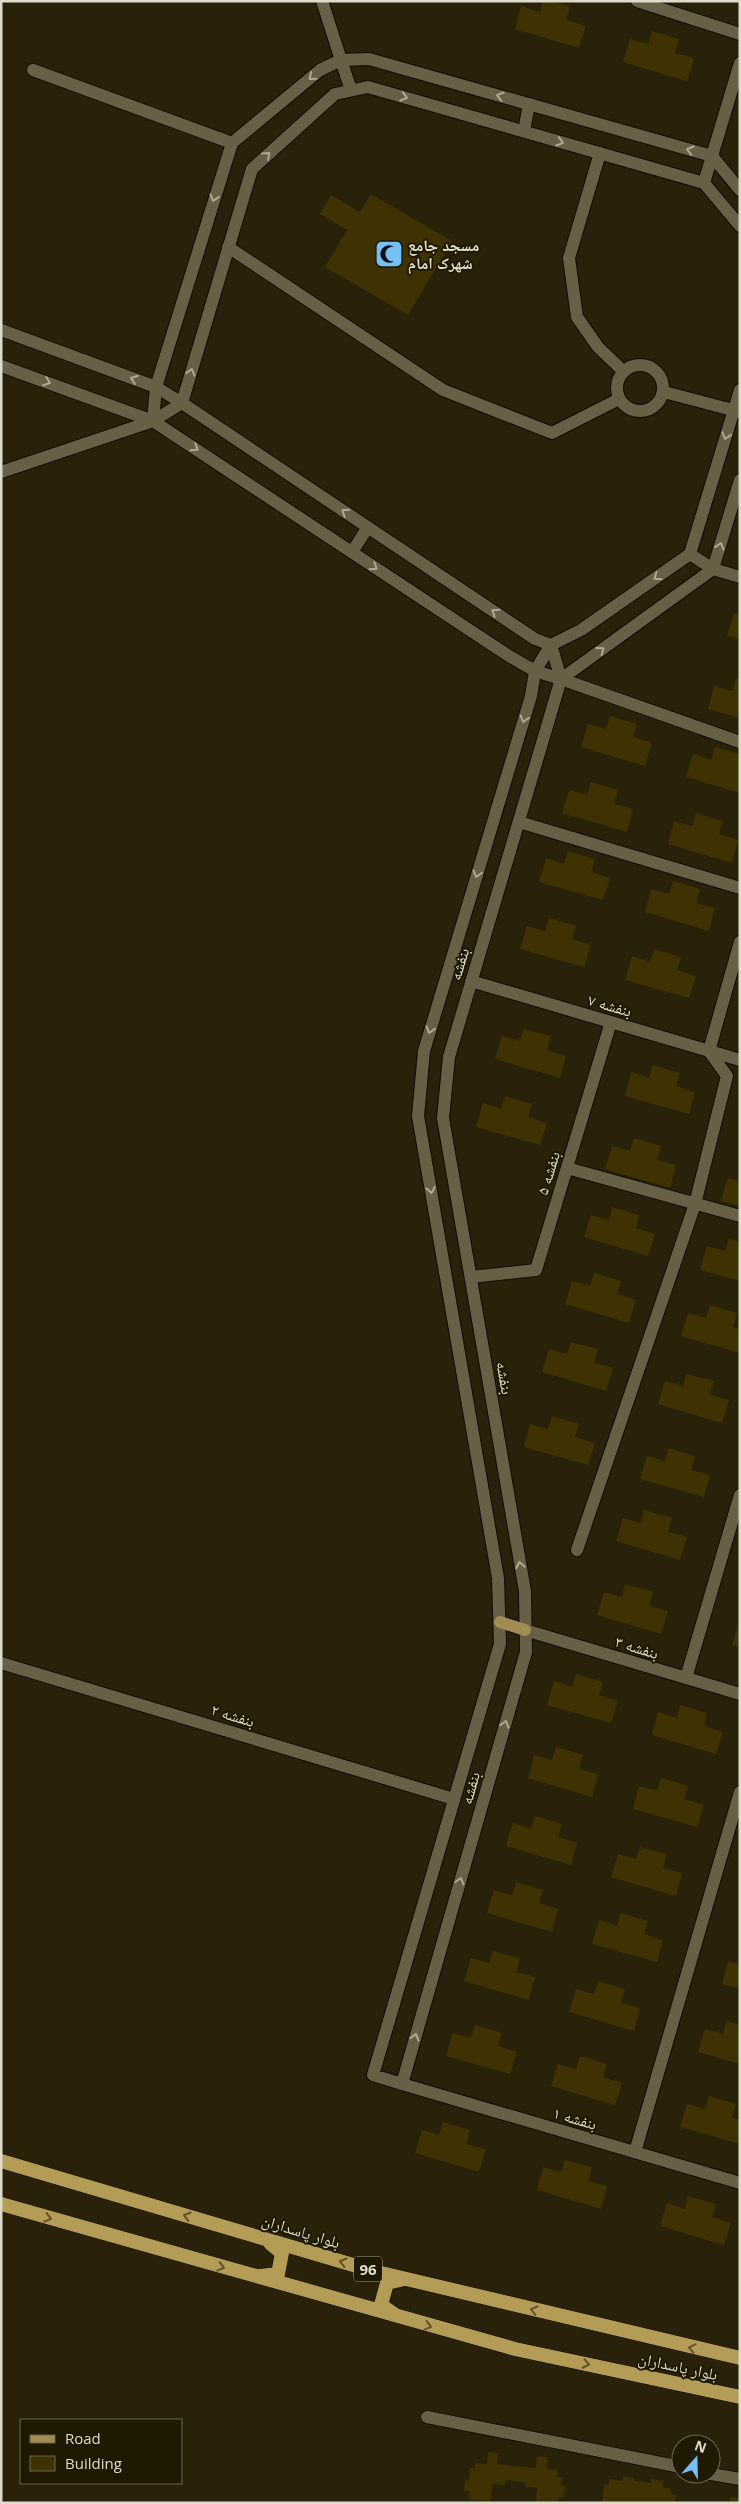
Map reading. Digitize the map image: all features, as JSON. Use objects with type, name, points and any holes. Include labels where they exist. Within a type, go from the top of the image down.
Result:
[{"type":"highway","name":"بلوار پاسداران","points":[[1,2161],[404,2279],[740,2358]]},
{"type":"highway","name":"بلوار پاسداران","points":[[1,2204],[254,2277],[515,2349],[740,2397]]},
{"type":"highway","points":[[254,2277],[278,2274],[282,2253],[265,2238]]},
{"type":"highway","points":[[398,2317],[381,2305],[386,2283],[404,2279]]},
{"type":"main road","points":[[500,1622],[526,1630]]},
{"type":"street","points":[[322,1],[351,90]]},
{"type":"street","points":[[637,1],[740,34]]},
{"type":"street","points":[[153,421],[156,387],[232,143],[320,70],[341,60],[369,59],[712,156],[740,190]]},
{"type":"street","points":[[704,183],[740,63]]},
{"type":"street","points":[[33,70],[232,143]]},
{"type":"street","points":[[1,472],[153,421],[182,403],[252,169],[335,94],[368,87],[704,183],[740,226]]},
{"type":"street","points":[[524,131],[529,104]]},
{"type":"street","points":[[600,153],[569,258],[577,317],[598,347],[623,371]]},
{"type":"street","points":[[228,247],[444,390],[552,433],[619,399]]},
{"type":"street","points":[[1,330],[156,387],[535,639],[551,645]]},
{"type":"street","points":[[637,365],[651,367],[662,378],[664,392],[657,405],[644,412],[629,410],[619,399],[617,384],[623,371],[637,365]]},
{"type":"street","points":[[1,366],[153,421],[535,671],[740,742]]},
{"type":"street","points":[[535,671],[551,645],[581,630],[690,554],[737,411],[740,390]]},
{"type":"street","points":[[664,392],[737,411]]},
{"type":"street","points":[[561,679],[714,569],[740,480]]},
{"type":"street","points":[[352,552],[368,527]]},
{"type":"street","points":[[690,554],[714,569],[740,577]]},
{"type":"street","points":[[551,645],[561,679]]},
{"type":"street","name":"بنفشه","points":[[373,2075],[500,1644],[498,1578],[418,1116],[424,1051],[531,696],[535,671]]},
{"type":"street","name":"بنفشه","points":[[402,2084],[526,1652],[525,1591],[443,1118],[449,1057],[561,679]]},
{"type":"street","points":[[519,822],[740,888]]},
{"type":"street","points":[[577,1550],[695,1204],[727,1076],[709,1051],[740,942]]},
{"type":"street","name":"بنفشه ۷","points":[[472,981],[740,1060]]},
{"type":"street","name":"بنفشه ۵","points":[[471,1277],[536,1270],[611,1022]]},
{"type":"street","points":[[567,1168],[740,1216]]},
{"type":"street","points":[[686,1678],[740,1495]]},
{"type":"street","name":"بنفشه ۳","points":[[526,1630],[740,1694]]},
{"type":"street","name":"بنفشه ۲","points":[[1,1663],[454,1799]]},
{"type":"street","points":[[635,2152],[740,1792]]},
{"type":"street","name":"بنفشه ۱","points":[[373,2075],[740,2184]]},
{"type":"street","points":[[427,2416],[671,2466]]},
{"type":"street","points":[[721,2476],[740,2479]]},
{"type":"building","points":[[543,1],[552,1],[570,7],[566,20],[586,26],[579,48],[515,29],[521,6],[540,12]]},
{"type":"building","points":[[652,31],[679,39],[675,53],[694,58],[687,81],[623,62],[630,39],[648,44]]},
{"type":"building","name":"مسجد جامع شهرک امام","points":[[371,194],[452,241],[408,315],[325,267],[347,230],[320,214],[331,195],[360,212]]},
{"type":"building","points":[[734,613],[740,614],[740,639],[727,636]]},
{"type":"building","points":[[736,678],[740,679],[740,718],[708,709],[714,686],[733,691]]},
{"type":"building","points":[[610,716],[637,724],[633,737],[652,743],[645,766],[581,747],[588,724],[606,729]]},
{"type":"building","points":[[715,747],[740,754],[740,793],[686,777],[693,754],[711,760]]},
{"type":"building","points":[[591,782],[618,790],[614,804],[633,809],[627,832],[562,813],[569,790],[587,795]]},
{"type":"building","points":[[696,813],[723,821],[719,834],[738,840],[732,863],[668,844],[674,821],[692,826]]},
{"type":"building","points":[[568,851],[595,859],[591,872],[610,878],[603,900],[539,882],[546,858],[564,864]]},
{"type":"building","points":[[673,881],[700,889],[696,903],[715,908],[709,931],[645,912],[651,889],[669,894]]},
{"type":"building","points":[[549,918],[576,926],[572,939],[591,945],[584,967],[520,949],[527,926],[545,931]]},
{"type":"building","points":[[654,949],[681,957],[677,970],[696,976],[689,998],[625,980],[632,956],[650,962]]},
{"type":"building","points":[[524,1029],[551,1036],[547,1050],[566,1056],[560,1078],[495,1059],[502,1036],[520,1041]]},
{"type":"building","points":[[653,1065],[680,1073],[676,1086],[695,1092],[689,1114],[625,1096],[631,1072],[649,1078]]},
{"type":"building","points":[[505,1096],[532,1104],[528,1117],[547,1123],[540,1145],[476,1127],[483,1103],[501,1109]]},
{"type":"building","points":[[634,1138],[661,1146],[657,1160],[676,1165],[670,1188],[605,1169],[612,1146],[630,1151]]},
{"type":"building","points":[[728,1178],[740,1181],[740,1206],[721,1201]]},
{"type":"building","points":[[612,1207],[639,1215],[636,1228],[655,1234],[648,1256],[584,1237],[591,1215],[609,1220]]},
{"type":"building","points":[[729,1239],[740,1242],[740,1281],[700,1270],[707,1246],[725,1251]]},
{"type":"building","points":[[594,1273],[621,1281],[617,1294],[636,1300],[629,1323],[565,1304],[572,1281],[590,1286]]},
{"type":"building","points":[[710,1305],[737,1313],[733,1327],[740,1329],[740,1353],[681,1336],[688,1313],[706,1318]]},
{"type":"building","points":[[571,1342],[598,1349],[594,1363],[613,1368],[606,1391],[542,1372],[549,1349],[567,1354]]},
{"type":"building","points":[[686,1374],[714,1381],[710,1395],[729,1400],[722,1423],[658,1404],[665,1381],[683,1386]]},
{"type":"building","points":[[552,1416],[579,1424],[575,1437],[595,1443],[588,1465],[524,1447],[530,1424],[548,1429]]},
{"type":"building","points":[[668,1448],[695,1456],[691,1470],[710,1475],[704,1497],[640,1479],[647,1456],[665,1461]]},
{"type":"building","points":[[644,1510],[672,1518],[668,1532],[687,1537],[680,1560],[616,1541],[623,1518],[641,1523]]},
{"type":"building","points":[[625,1584],[653,1592],[649,1606],[668,1611],[661,1634],[597,1615],[604,1592],[622,1597]]},
{"type":"building","points":[[740,1621],[740,1647],[732,1645]]},
{"type":"building","points":[[576,1674],[603,1682],[599,1695],[618,1701],[611,1723],[547,1705],[554,1681],[572,1687]]},
{"type":"building","points":[[680,1705],[707,1713],[704,1726],[723,1732],[716,1754],[652,1735],[658,1712],[677,1718]]},
{"type":"building","points":[[556,1747],[583,1755],[579,1769],[598,1774],[592,1797],[528,1778],[534,1755],[552,1760]]},
{"type":"building","points":[[661,1778],[688,1786],[684,1799],[704,1805],[697,1827],[633,1809],[639,1786],[657,1791]]},
{"type":"building","points":[[535,1816],[562,1824],[558,1837],[577,1843],[571,1865],[506,1846],[513,1823],[531,1829]]},
{"type":"building","points":[[640,1847],[667,1854],[663,1868],[682,1873],[676,1896],[611,1877],[618,1854],[636,1859]]},
{"type":"building","points":[[516,1882],[543,1890],[539,1903],[558,1909],[552,1932],[487,1913],[494,1890],[512,1895]]},
{"type":"building","points":[[621,1913],[648,1921],[644,1934],[663,1940],[657,1962],[592,1944],[599,1920],[617,1926]]},
{"type":"building","points":[[493,1951],[520,1958],[516,1972],[535,1977],[529,2000],[464,1981],[471,1958],[489,1963]]},
{"type":"building","points":[[728,1961],[740,1964],[740,1989],[722,1984]]},
{"type":"building","points":[[598,1981],[625,1989],[621,2003],[640,2008],[634,2031],[569,2012],[576,1989],[594,1994]]},
{"type":"building","points":[[727,2021],[740,2025],[740,2064],[698,2052],[705,2029],[723,2034]]},
{"type":"building","points":[[475,2025],[502,2033],[498,2046],[517,2052],[510,2074],[446,2056],[453,2033],[471,2038]]},
{"type":"building","points":[[580,2056],[607,2064],[603,2077],[622,2083],[615,2105],[551,2086],[558,2064],[576,2069]]},
{"type":"building","points":[[709,2096],[736,2104],[732,2117],[740,2120],[740,2144],[680,2127],[687,2104],[705,2109]]},
{"type":"building","points":[[443,2122],[470,2130],[466,2144],[486,2149],[479,2172],[415,2153],[422,2130],[439,2135]]},
{"type":"building","points":[[565,2160],[592,2167],[588,2181],[607,2186],[601,2209],[537,2190],[543,2167],[561,2172]]},
{"type":"building","points":[[688,2196],[716,2204],[712,2217],[731,2223],[724,2245],[660,2226],[667,2203],[685,2209]]},
{"type":"building","points":[[488,2452],[498,2453],[497,2464],[536,2468],[537,2456],[548,2457],[547,2469],[558,2470],[557,2477],[562,2477],[561,2486],[565,2486],[564,2497],[558,2497],[558,2503],[536,2503],[537,2488],[525,2487],[525,2482],[506,2480],[505,2485],[492,2484],[491,2501],[469,2500],[470,2491],[464,2491],[465,2480],[469,2480],[470,2468],[475,2468],[475,2463],[487,2464]]},
{"type":"building","points":[[623,2476],[634,2478],[634,2481],[651,2483],[651,2479],[663,2481],[663,2488],[671,2488],[671,2495],[676,2495],[675,2503],[602,2503],[604,2485],[609,2485],[609,2479],[623,2481]]},
{"type":"building","points":[[730,2497],[740,2498],[740,2503],[730,2503]]},
{"type":"place","name":"مسجد جامع شهرک امام","points":[[389,254]]}]
